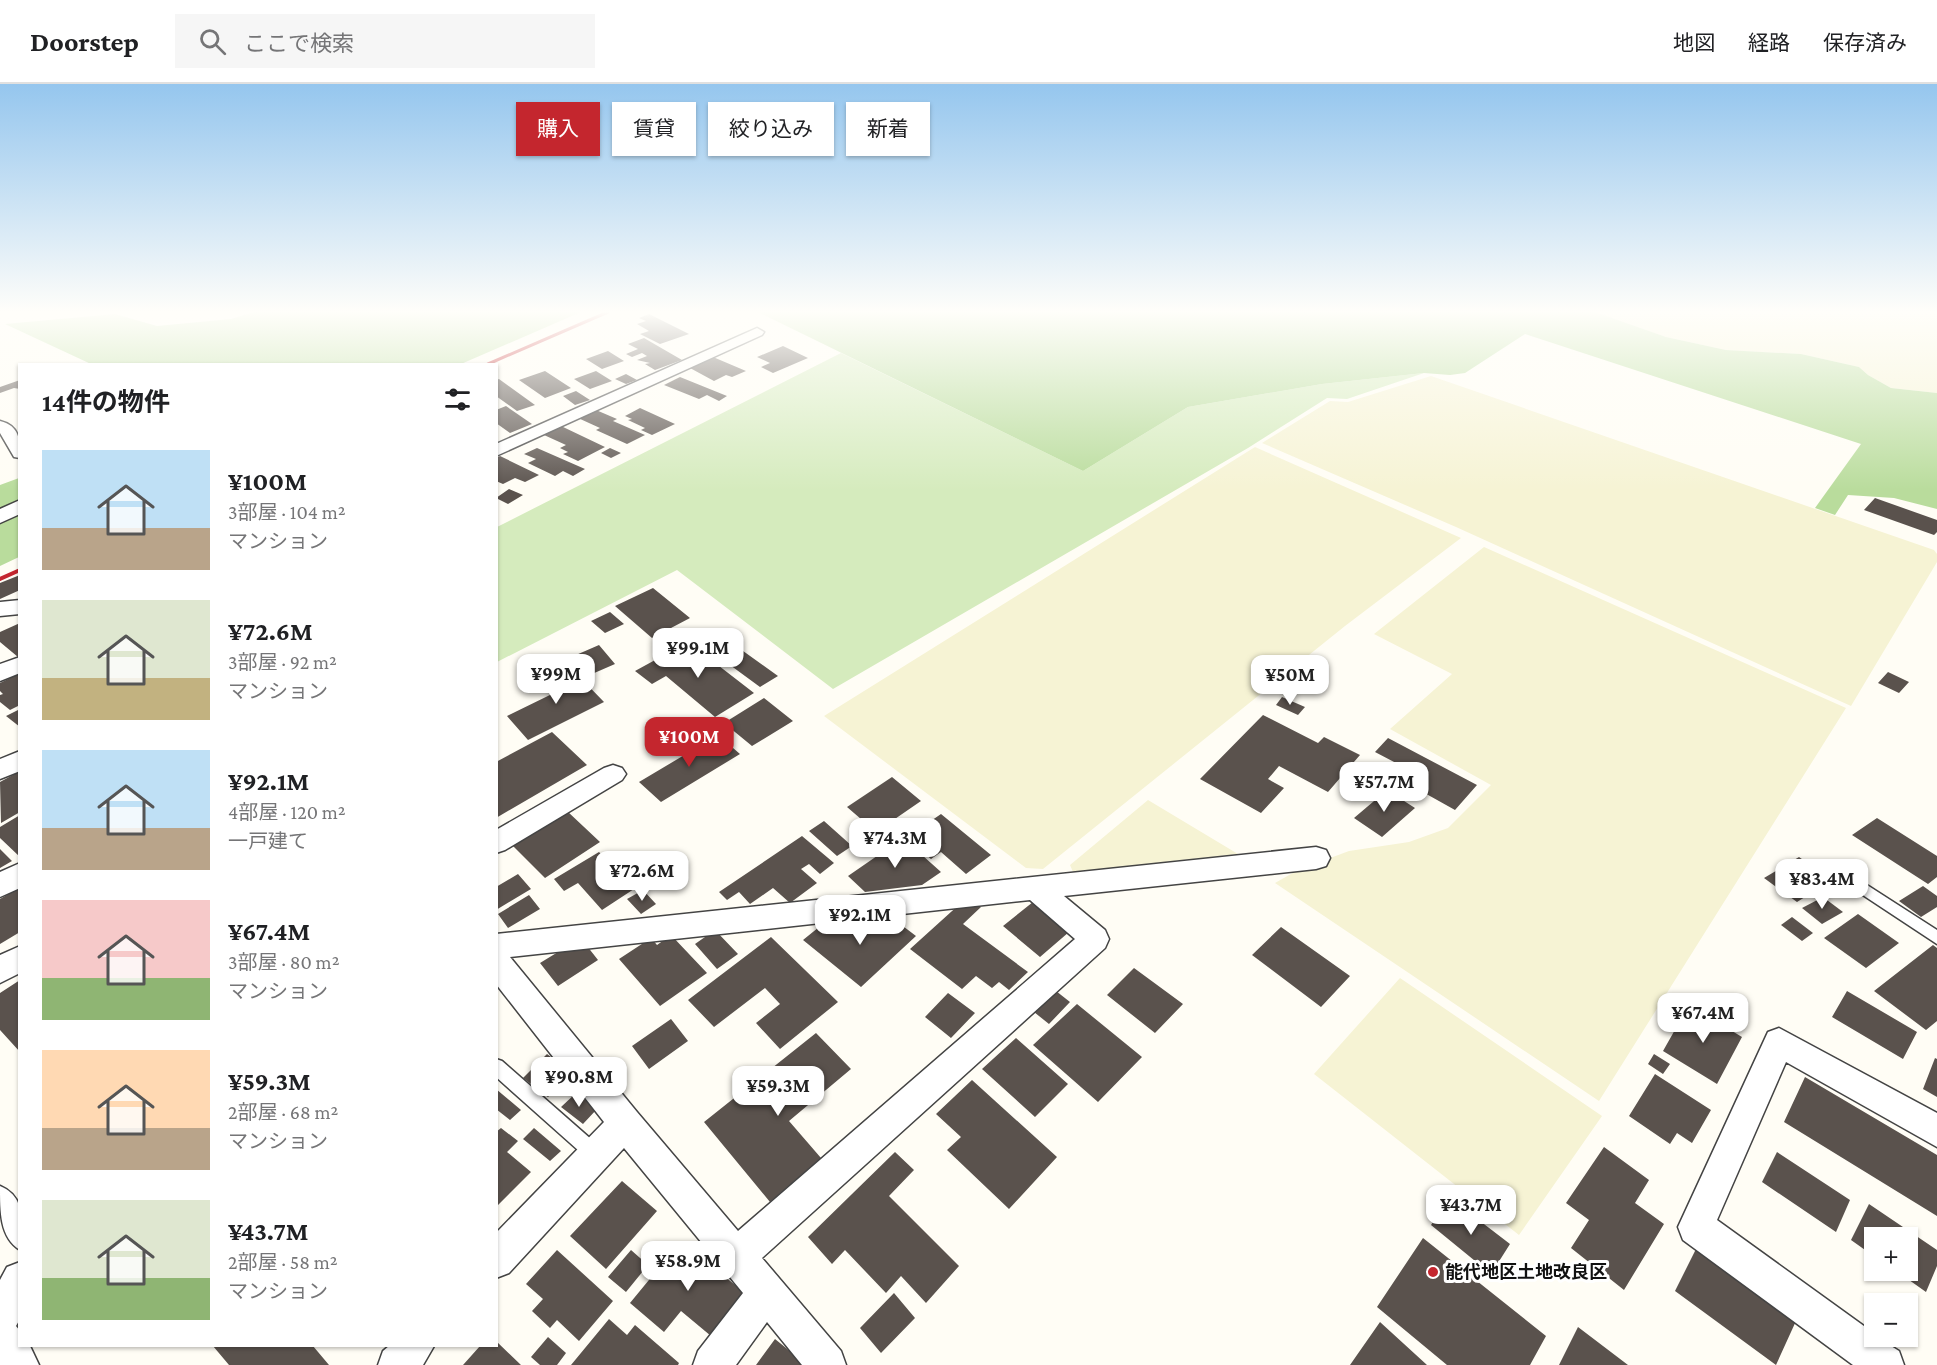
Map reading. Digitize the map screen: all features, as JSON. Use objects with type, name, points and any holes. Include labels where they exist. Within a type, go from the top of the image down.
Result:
[{"type":"street","points":[[498,450],[670,372]]},
{"type":"street","points":[[0,426],[7,430],[18,449]]},
{"type":"street","points":[[0,517],[18,507]]},
{"type":"street","points":[[0,609],[18,607]]},
{"type":"street","points":[[0,674],[18,665]]},
{"type":"street","points":[[0,770],[18,761]]},
{"type":"street","points":[[498,842],[613,774]]},
{"type":"street","points":[[498,946],[1316,858]]},
{"type":"street","points":[[0,886],[18,875]]},
{"type":"street","points":[[737,1256],[1095,939],[1035,888]]},
{"type":"street","points":[[0,970],[18,959]]},
{"type":"street","points":[[498,964],[625,1123],[827,1365]]},
{"type":"street","points":[[1886,1365],[1696,1227],[1779,1042],[1937,1131]]},
{"type":"street","points":[[498,1258],[625,1123]]},
{"type":"street","points":[[0,1204],[18,1229]]},
{"type":"street","points":[[0,1279],[18,1266]]},
{"type":"street","points":[[0,1317],[18,1284]]},
{"type":"street","points":[[712,1365],[767,1292]]},
{"type":"street","points":[[0,1336],[20,1365]]},
{"type":"lane","points":[[1839,872],[1937,938]]},
{"type":"lane","points":[[498,1068],[595,1155]]},
{"type":"shaded area","points":[[1864,372],[1937,372],[1937,393],[1891,388]]},
{"type":"shaded area","points":[[1431,376],[1934,550],[1937,554],[1937,562],[1851,706],[1456,527],[1262,443],[1330,401],[1348,402]]},
{"type":"shaded area","points":[[1255,447],[1461,538],[1345,626],[1043,869],[1026,868],[824,716]]},
{"type":"shaded area","points":[[1484,547],[1846,708],[1599,1101],[1275,883],[1298,870],[1349,851],[1409,842],[1448,828],[1491,785],[1390,729],[1452,674],[1374,634]]},
{"type":"shaded area","points":[[1148,800],[1238,854],[1073,872],[1070,865]]},
{"type":"shaded area","points":[[1400,978],[1602,1116],[1519,1235],[1314,1074]]},
{"type":"green space","points":[[804,372],[880,372],[1083,471],[1188,407],[1322,384],[1424,373],[1347,399],[1327,398],[1248,448],[833,689],[677,570],[498,661],[498,526]]},
{"type":"green space","points":[[880,372],[1467,372],[1450,375],[1424,373],[1322,384],[1188,407],[1083,471]]},
{"type":"green space","points":[[1640,372],[1864,372],[1891,388],[1937,393],[1937,509],[1894,498],[1848,495],[1835,515],[1815,508],[1861,444]]},
{"type":"green space","points":[[18,478],[18,557],[0,566],[0,485]]},
{"type":"building","points":[[546,372],[571,388],[545,398],[519,380]]},
{"type":"building","points":[[597,372],[612,381],[590,389],[574,379]]},
{"type":"building","points":[[697,372],[744,372],[732,377],[726,375],[714,381]]},
{"type":"building","points":[[626,374],[637,380],[626,384],[615,379]]},
{"type":"building","points":[[680,377],[727,396],[719,401],[707,395],[699,399],[664,385]]},
{"type":"building","points":[[498,379],[535,405],[517,411],[498,397]]},
{"type":"building","points":[[18,381],[18,389],[0,393],[0,387]]},
{"type":"building","points":[[576,391],[590,400],[575,405],[563,396]]},
{"type":"building","points":[[506,406],[532,424],[510,433],[498,424],[498,409]]},
{"type":"building","points":[[640,408],[675,424],[652,435],[641,430],[645,428],[628,420],[632,419],[625,416]]},
{"type":"building","points":[[596,410],[617,419],[613,421],[645,435],[627,444],[596,430],[600,428],[578,418]]},
{"type":"building","points":[[561,426],[605,447],[578,461],[563,454],[568,452],[560,448],[566,445],[544,435]]},
{"type":"building","points":[[537,448],[585,469],[573,476],[563,471],[555,476],[528,463],[536,459],[524,454]]},
{"type":"building","points":[[610,448],[621,453],[611,458],[601,453]]},
{"type":"building","points":[[498,457],[539,475],[525,482],[515,478],[503,484],[498,482]]},
{"type":"building","points":[[509,489],[523,495],[508,504],[498,499]]},
{"type":"building","points":[[1875,498],[1937,520],[1937,532],[1934,535],[1864,510]]},
{"type":"building","points":[[18,576],[18,591],[0,599],[0,583]]},
{"type":"building","points":[[653,588],[690,618],[652,638],[615,606]]},
{"type":"building","points":[[610,612],[624,624],[605,633],[591,621]]},
{"type":"building","points":[[18,624],[18,657],[0,642],[0,632]]},
{"type":"building","points":[[718,633],[778,676],[760,687],[700,643]]},
{"type":"building","points":[[688,642],[754,693],[715,717],[666,676],[652,684],[635,671]]},
{"type":"building","points":[[599,645],[615,664],[592,674],[576,655]]},
{"type":"building","points":[[570,667],[604,702],[528,740],[507,716],[554,693],[543,680]]},
{"type":"building","points":[[1888,672],[1909,682],[1899,693],[1878,683]]},
{"type":"building","points":[[18,674],[18,706],[10,710],[0,702],[0,695],[3,694],[0,691],[0,683]]},
{"type":"building","points":[[1282,697],[1305,707],[1298,715],[1276,705]]},
{"type":"building","points":[[764,698],[793,721],[752,746],[724,723]]},
{"type":"building","points":[[18,710],[18,725],[6,716]]},
{"type":"building","points":[[1263,715],[1318,743],[1324,737],[1360,755],[1328,792],[1279,766],[1268,779],[1284,788],[1261,813],[1200,779]]},
{"type":"building","points":[[552,732],[587,765],[498,817],[498,761]]},
{"type":"building","points":[[718,735],[740,754],[661,802],[639,782]]},
{"type":"building","points":[[1388,738],[1477,785],[1455,810],[1387,772],[1396,763],[1375,752]]},
{"type":"building","points":[[18,772],[18,813],[1,823],[0,782]]},
{"type":"building","points":[[892,777],[921,801],[876,832],[847,807]]},
{"type":"building","points":[[1387,790],[1415,808],[1382,837],[1354,818]]},
{"type":"building","points":[[567,811],[600,842],[545,878],[512,845]]},
{"type":"building","points":[[941,814],[991,855],[966,874],[941,852],[931,859],[906,838]]},
{"type":"building","points":[[18,816],[18,855],[0,838],[0,827]]},
{"type":"building","points":[[1877,818],[1937,856],[1937,877],[1928,884],[1852,835]]},
{"type":"building","points":[[824,821],[852,846],[837,856],[809,831]]},
{"type":"building","points":[[802,836],[834,863],[820,874],[809,864],[801,869],[817,883],[790,903],[773,888],[750,904],[739,892],[727,900],[719,892]]},
{"type":"building","points":[[903,838],[941,872],[922,885],[865,892],[848,876]]},
{"type":"building","points":[[0,849],[12,861],[0,868]]},
{"type":"building","points":[[599,852],[634,889],[602,910],[578,883],[564,891],[554,879]]},
{"type":"building","points":[[1799,857],[1832,880],[1797,902],[1764,878]]},
{"type":"building","points":[[518,874],[531,889],[498,909],[498,886]]},
{"type":"building","points":[[1923,886],[1937,896],[1937,907],[1921,917],[1899,901]]},
{"type":"building","points":[[18,888],[18,933],[0,944],[0,899]]},
{"type":"building","points":[[643,890],[656,904],[641,914],[627,899]]},
{"type":"building","points":[[529,895],[540,909],[508,928],[498,914]]},
{"type":"building","points":[[1823,897],[1843,912],[1822,924],[1802,908]]},
{"type":"building","points":[[962,902],[981,907],[963,924],[1028,972],[1009,990],[999,982],[992,988],[976,976],[962,989],[910,949]]},
{"type":"building","points":[[1033,902],[1069,932],[1040,957],[1003,926]]},
{"type":"building","points":[[887,914],[916,936],[861,987],[803,940],[824,923],[841,919],[862,935]]},
{"type":"building","points":[[1858,914],[1899,943],[1866,968],[1824,938]]},
{"type":"building","points":[[1792,917],[1813,933],[1802,941],[1781,925]]},
{"type":"building","points":[[1281,927],[1350,976],[1321,1007],[1252,955]]},
{"type":"building","points":[[715,930],[738,954],[717,969],[695,944]]},
{"type":"building","points":[[671,935],[707,973],[660,1006],[619,959],[651,938],[657,945]]},
{"type":"building","points":[[771,937],[838,1002],[780,1049],[756,1023],[780,1004],[765,988],[714,1027],[688,1000]]},
{"type":"building","points":[[1933,945],[1937,948],[1937,1021],[1926,1030],[1874,991]]},
{"type":"building","points":[[587,946],[598,960],[558,986],[540,963],[558,952]]},
{"type":"building","points":[[1134,968],[1183,1004],[1155,1033],[1107,995]]},
{"type":"building","points":[[18,981],[18,1050],[0,1030],[0,993]]},
{"type":"building","points":[[1056,991],[1070,1002],[1049,1024],[1034,1012]]},
{"type":"building","points":[[1847,991],[1917,1032],[1903,1059],[1832,1017]]},
{"type":"building","points":[[948,993],[975,1013],[951,1038],[925,1017]]},
{"type":"building","points":[[1077,1004],[1142,1057],[1098,1102],[1033,1045]]},
{"type":"building","points":[[1689,1005],[1742,1037],[1717,1084],[1663,1051]]},
{"type":"building","points":[[671,1019],[688,1041],[649,1069],[632,1046]]},
{"type":"building","points":[[816,1033],[851,1069],[789,1121],[821,1158],[770,1202],[704,1122]]},
{"type":"building","points":[[1016,1038],[1068,1084],[1035,1117],[982,1069]]},
{"type":"building","points":[[547,1054],[572,1073],[548,1097],[523,1078]]},
{"type":"building","points":[[1654,1054],[1670,1064],[1663,1074],[1648,1064]]},
{"type":"building","points":[[1935,1058],[1937,1059],[1937,1097],[1923,1089]]},
{"type":"building","points":[[1655,1074],[1711,1110],[1692,1143],[1677,1133],[1670,1144],[1629,1116]]},
{"type":"building","points":[[1805,1077],[1937,1155],[1937,1216],[1784,1122]]},
{"type":"building","points":[[972,1080],[1057,1157],[1009,1209],[947,1150],[961,1137],[936,1114]]},
{"type":"building","points":[[498,1091],[521,1110],[510,1120],[498,1111]]},
{"type":"building","points":[[576,1093],[597,1109],[583,1124],[561,1107]]},
{"type":"building","points":[[501,1128],[518,1141],[507,1152],[531,1172],[498,1205],[498,1130]]},
{"type":"building","points":[[534,1128],[561,1151],[550,1161],[523,1139]]},
{"type":"building","points":[[1604,1147],[1649,1180],[1635,1203],[1664,1224],[1624,1290],[1571,1248],[1589,1220],[1566,1203]]},
{"type":"building","points":[[895,1152],[914,1170],[889,1196],[959,1266],[926,1303],[901,1276],[886,1293],[845,1250],[832,1264],[808,1237]]},
{"type":"building","points":[[1777,1152],[1850,1200],[1836,1232],[1762,1182]]},
{"type":"building","points":[[622,1181],[657,1211],[606,1269],[570,1236]]},
{"type":"building","name":"能代地区土地改良区","points":[[1450,1198],[1510,1244],[1491,1274],[1431,1225]]},
{"type":"building","points":[[1869,1204],[1903,1227],[1864,1227],[1864,1249],[1851,1240]]},
{"type":"building","points":[[1918,1237],[1937,1250],[1937,1266],[1926,1292],[1910,1281],[1918,1281]]},
{"type":"building","name":"能代地区土地改良区","points":[[1423,1238],[1546,1336],[1530,1365],[1447,1365],[1377,1307]]},
{"type":"building","points":[[681,1241],[745,1293],[711,1336],[681,1311],[664,1332],[630,1303]]},
{"type":"building","points":[[1696,1249],[1796,1321],[1776,1365],[1675,1291]]},
{"type":"building","points":[[557,1250],[613,1301],[579,1341],[557,1320],[550,1328],[532,1311],[543,1299],[526,1284]]},
{"type":"building","points":[[631,1250],[648,1265],[626,1292],[608,1277]]},
{"type":"building","points":[[894,1293],[915,1318],[881,1353],[860,1328]]},
{"type":"building","points":[[609,1319],[627,1335],[635,1325],[679,1363],[678,1365],[571,1365]]},
{"type":"building","points":[[1380,1322],[1427,1365],[1350,1365]]},
{"type":"building","name":"能代地区土地改良区","points":[[1578,1327],[1628,1365],[1559,1365]]},
{"type":"building","points":[[548,1337],[566,1353],[557,1365],[540,1365],[531,1357]]},
{"type":"building","points":[[775,1339],[807,1365],[756,1365]]},
{"type":"building","points":[[498,1343],[521,1365],[463,1365],[479,1347],[498,1347]]},
{"type":"building","points":[[214,1347],[314,1347],[329,1365],[229,1365]]},
{"type":"railway","points":[[0,579],[18,571]]},
{"type":"place","name":"能代地区土地改良区","points":[[1433,1272]]}]
